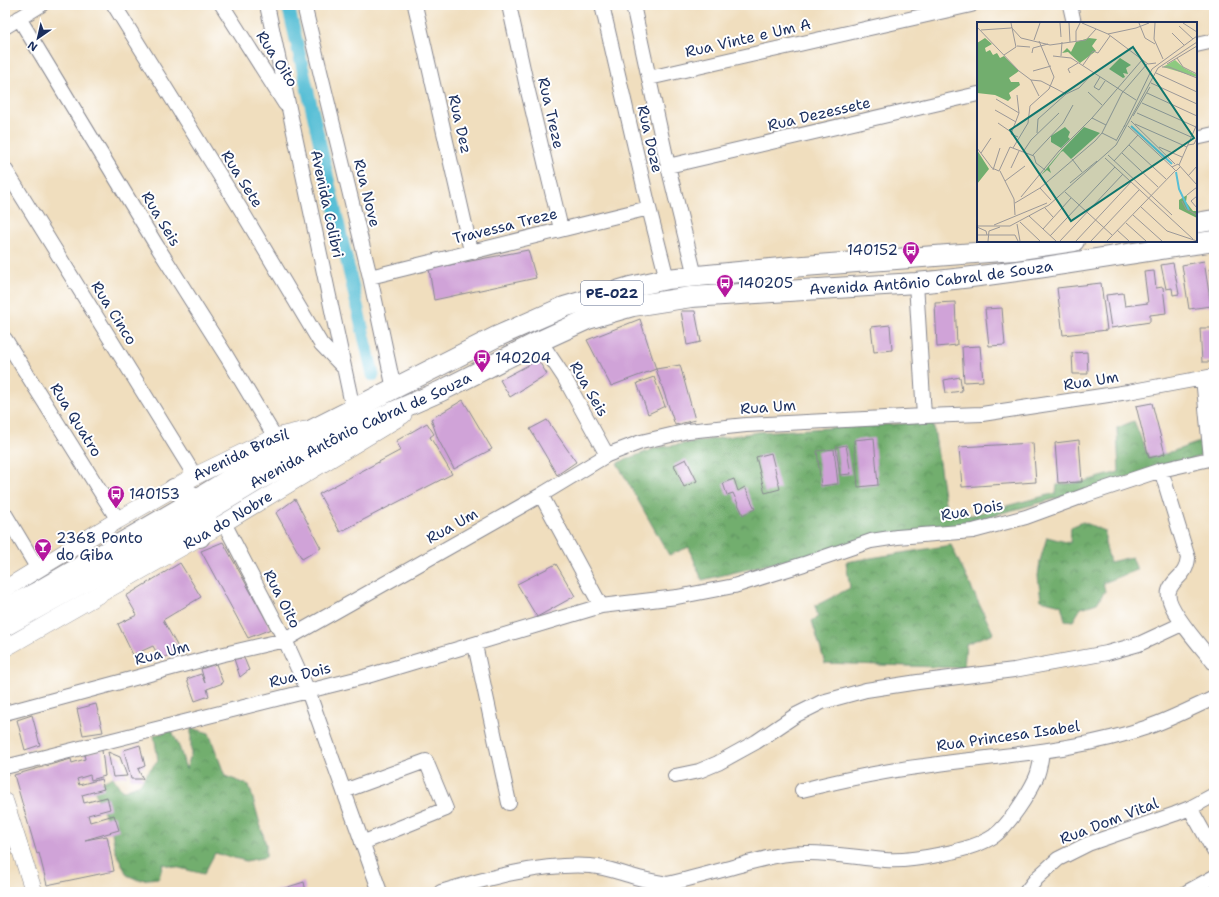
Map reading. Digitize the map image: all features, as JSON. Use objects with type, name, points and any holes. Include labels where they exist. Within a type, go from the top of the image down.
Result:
[{"type":"highway","points":[[1197,223],[1214,220]]},
{"type":"highway","name":"Avenida Antônio Cabral de Souza","points":[[5,609],[202,506],[263,478],[345,433],[441,391],[540,341],[588,319],[634,306],[690,297],[916,283],[1006,274],[1214,241]]},
{"type":"highway","name":"Avenida Antônio Cabral de Souza","points":[[5,626],[149,546],[202,506],[256,462],[317,427],[496,337],[564,307],[630,287],[695,276],[1014,250],[1067,242]]},
{"type":"highway","points":[[174,489],[186,492],[202,506],[206,527],[200,537]]},
{"type":"main road","name":"Rua do Nobre","points":[[5,648],[224,523],[441,391]]},
{"type":"main road","name":"Avenida Brasil","points":[[7,587],[118,520],[195,476],[274,437],[317,427]]},
{"type":"main road","name":"Rua do Nobre","points":[[5,660],[34,632]]},
{"type":"main road","points":[[5,802],[34,892]]},
{"type":"street","points":[[5,27],[41,5]]},
{"type":"street","name":"Rua Sete","points":[[114,5],[240,208],[321,344],[344,368]]},
{"type":"street","name":"Rua Oito","points":[[222,5],[290,112]]},
{"type":"street","name":"Avenida Colibri","points":[[267,5],[353,409]]},
{"type":"street","name":"Rua Nove","points":[[304,5],[370,277],[394,389]]},
{"type":"street","name":"Rua Dez","points":[[416,5],[471,251]]},
{"type":"street","name":"Rua Treze","points":[[509,5],[561,229]]},
{"type":"street","name":"Rua Doze","points":[[602,5],[667,280]]},
{"type":"street","name":"Rua Doze","points":[[633,5],[668,166],[695,276]]},
{"type":"street","name":"Rua Vinte e Um A","points":[[649,78],[971,5]]},
{"type":"street","points":[[1070,5],[1074,22]]},
{"type":"street","name":"Rua Seis","points":[[19,18],[151,236],[227,357],[274,437]]},
{"type":"street","points":[[1197,45],[1214,40]]},
{"type":"street","name":"Rua Dezessete","points":[[668,166],[977,94]]},
{"type":"street","points":[[1197,138],[1214,134]]},
{"type":"street","name":"Rua Cinco","points":[[5,169],[195,476]]},
{"type":"street","name":"Travessa Treze","points":[[370,277],[649,208]]},
{"type":"street","points":[[916,283],[924,416]]},
{"type":"street","name":"Rua Quatro","points":[[5,339],[118,520]]},
{"type":"street","name":"Rua Seis","points":[[540,341],[564,377],[607,454]]},
{"type":"street","points":[[1209,377],[1212,458]]},
{"type":"street","name":"Rua Um","points":[[5,713],[220,654],[285,640],[540,496],[607,454],[641,442],[688,431],[746,425],[982,414],[1128,392],[1209,377]]},
{"type":"street","name":"Rua Dois","points":[[5,767],[364,676],[475,645],[601,606],[677,597],[734,586],[871,541],[973,530],[1026,517],[1161,470],[1212,458]]},
{"type":"street","points":[[1161,470],[1188,558],[1184,573],[1173,584],[1169,590],[1168,596],[1182,624],[1214,663]]},
{"type":"street","points":[[540,496],[601,606]]},
{"type":"street","points":[[5,514],[38,569]]},
{"type":"street","name":"Rua Oito","points":[[224,523],[285,640],[308,691],[380,892]]},
{"type":"street","points":[[674,776],[699,771],[718,763],[756,742],[796,715],[822,702],[866,690],[1014,670],[1107,653],[1139,644],[1182,624]]},
{"type":"street","points":[[475,645],[509,803]]},
{"type":"street","name":"Rua Princesa Isabel","points":[[802,790],[844,780],[911,768],[1042,751],[1116,737],[1148,727],[1184,713],[1214,698]]},
{"type":"street","points":[[441,892],[513,874],[556,867],[591,866],[616,870],[668,888],[775,856],[803,853],[886,860],[914,860],[970,847],[993,837],[1005,825],[1019,807],[1036,778],[1041,765],[1042,751]]},
{"type":"street","points":[[344,791],[426,761],[446,808],[362,843]]},
{"type":"street","name":"Rua Dom Vital","points":[[1026,892],[1058,858],[1088,844],[1190,808],[1214,795]]},
{"type":"street","points":[[1190,808],[1214,851]]},
{"type":"street","points":[[1187,892],[1214,877]]},
{"type":"green space","points":[[1134,421],[1149,458],[1203,441],[1212,453],[1058,498],[953,526],[816,553],[702,580],[689,547],[669,555],[617,463],[656,448],[759,432],[933,422],[947,515],[972,515],[1056,493],[1057,485],[1082,482],[1119,472],[1117,428]]},
{"type":"green space","points":[[1083,522],[1105,531],[1105,543],[1110,562],[1132,557],[1137,570],[1103,583],[1105,591],[1097,603],[1081,608],[1073,621],[1065,620],[1061,605],[1041,600],[1038,576],[1040,561],[1047,537],[1070,543],[1071,527]]},
{"type":"green space","points":[[951,545],[993,633],[966,644],[964,668],[825,663],[812,621],[818,617],[815,606],[850,588],[846,562]]},
{"type":"green space","points":[[191,728],[209,733],[225,776],[249,785],[266,845],[266,857],[246,861],[215,853],[204,874],[163,864],[159,878],[138,880],[127,875],[115,850],[112,832],[93,787],[113,777],[122,791],[140,784],[158,760],[154,735],[172,731],[180,749],[186,769],[191,755]]},
{"type":"building","points":[[528,250],[536,278],[434,300],[429,269]]},
{"type":"building","points":[[1204,261],[1211,306],[1189,309],[1182,265]]},
{"type":"building","points":[[1173,263],[1179,294],[1173,295],[1172,288],[1166,289],[1161,265]]},
{"type":"building","points":[[1214,268],[1214,295],[1213,295],[1209,269]]},
{"type":"building","points":[[1154,271],[1156,288],[1163,287],[1166,313],[1150,315],[1150,322],[1111,328],[1106,295],[1123,293],[1125,306],[1148,303],[1144,272]]},
{"type":"building","points":[[1101,283],[1107,330],[1063,335],[1057,288]]},
{"type":"building","points":[[955,302],[957,345],[937,347],[935,303]]},
{"type":"building","points":[[1002,308],[1005,345],[989,346],[985,309]]},
{"type":"building","points":[[681,311],[695,311],[701,342],[687,345]]},
{"type":"building","points":[[640,319],[656,369],[611,386],[587,340]]},
{"type":"building","points":[[890,325],[892,350],[874,352],[871,327]]},
{"type":"building","points":[[1200,328],[1213,328],[1214,362],[1202,362]]},
{"type":"building","points":[[980,346],[983,381],[964,382],[962,347]]},
{"type":"building","points":[[1087,352],[1088,374],[1073,374],[1072,353]]},
{"type":"building","points":[[538,360],[547,374],[510,397],[500,380]]},
{"type":"building","points":[[680,365],[695,420],[675,425],[656,369]]},
{"type":"building","points":[[654,377],[665,406],[648,414],[637,383]]},
{"type":"building","points":[[960,377],[962,391],[946,393],[944,380]]},
{"type":"building","points":[[463,400],[492,449],[454,469],[438,439],[431,419]]},
{"type":"building","points":[[1152,403],[1165,454],[1149,458],[1136,406]]},
{"type":"building","points":[[547,420],[576,462],[557,475],[530,429]]},
{"type":"building","points":[[427,423],[434,434],[430,437],[452,474],[340,532],[319,494],[401,450],[396,441]]},
{"type":"building","points":[[874,438],[878,485],[858,487],[854,440]]},
{"type":"building","points":[[1079,440],[1082,482],[1058,483],[1055,443]]},
{"type":"building","points":[[1033,443],[1036,482],[962,487],[959,447]]},
{"type":"building","points":[[846,445],[851,474],[840,475],[836,447]]},
{"type":"building","points":[[834,449],[838,484],[821,486],[817,451]]},
{"type":"building","points":[[771,453],[780,489],[765,493],[756,457]]},
{"type":"building","points":[[686,459],[697,481],[684,487],[674,465]]},
{"type":"building","points":[[734,479],[738,491],[745,487],[755,509],[743,515],[733,493],[727,495],[723,483]]},
{"type":"building","points":[[295,499],[321,548],[302,559],[276,513]]},
{"type":"building","points":[[223,542],[271,629],[248,638],[201,551]]},
{"type":"building","points":[[180,563],[201,597],[163,620],[180,651],[160,659],[153,646],[133,655],[118,624],[137,615],[126,596]]},
{"type":"building","points":[[556,564],[575,596],[537,617],[517,584]]},
{"type":"building","points":[[244,658],[249,670],[240,677],[234,659]]},
{"type":"building","points":[[216,664],[223,683],[207,689],[209,696],[195,701],[187,679],[201,674],[205,683],[201,669]]},
{"type":"building","points":[[96,704],[103,732],[83,735],[77,709]]},
{"type":"building","points":[[32,715],[40,745],[25,750],[17,720]]},
{"type":"building","points":[[140,745],[145,766],[138,769],[143,779],[131,779],[124,750]]},
{"type":"building","points":[[102,750],[105,776],[91,780],[90,775],[77,779],[79,785],[101,779],[104,789],[82,795],[84,803],[107,797],[110,809],[88,815],[90,822],[114,815],[119,830],[85,840],[107,836],[114,871],[47,885],[39,853],[37,854],[14,775],[71,759],[72,763],[85,759],[84,754]]},
{"type":"building","points":[[108,752],[120,757],[127,776],[113,777]]},
{"type":"building","points":[[304,882],[306,892],[272,892]]},
{"type":"waterway","points":[[288,5],[373,375]]},
{"type":"place","name":"140152","points":[[911,265]]},
{"type":"place","name":"140205","points":[[725,298]]},
{"type":"place","name":"140204","points":[[482,373]]},
{"type":"place","name":"140153","points":[[116,509]]},
{"type":"place","name":"2368 Ponto do Giba","points":[[43,562]]}]
